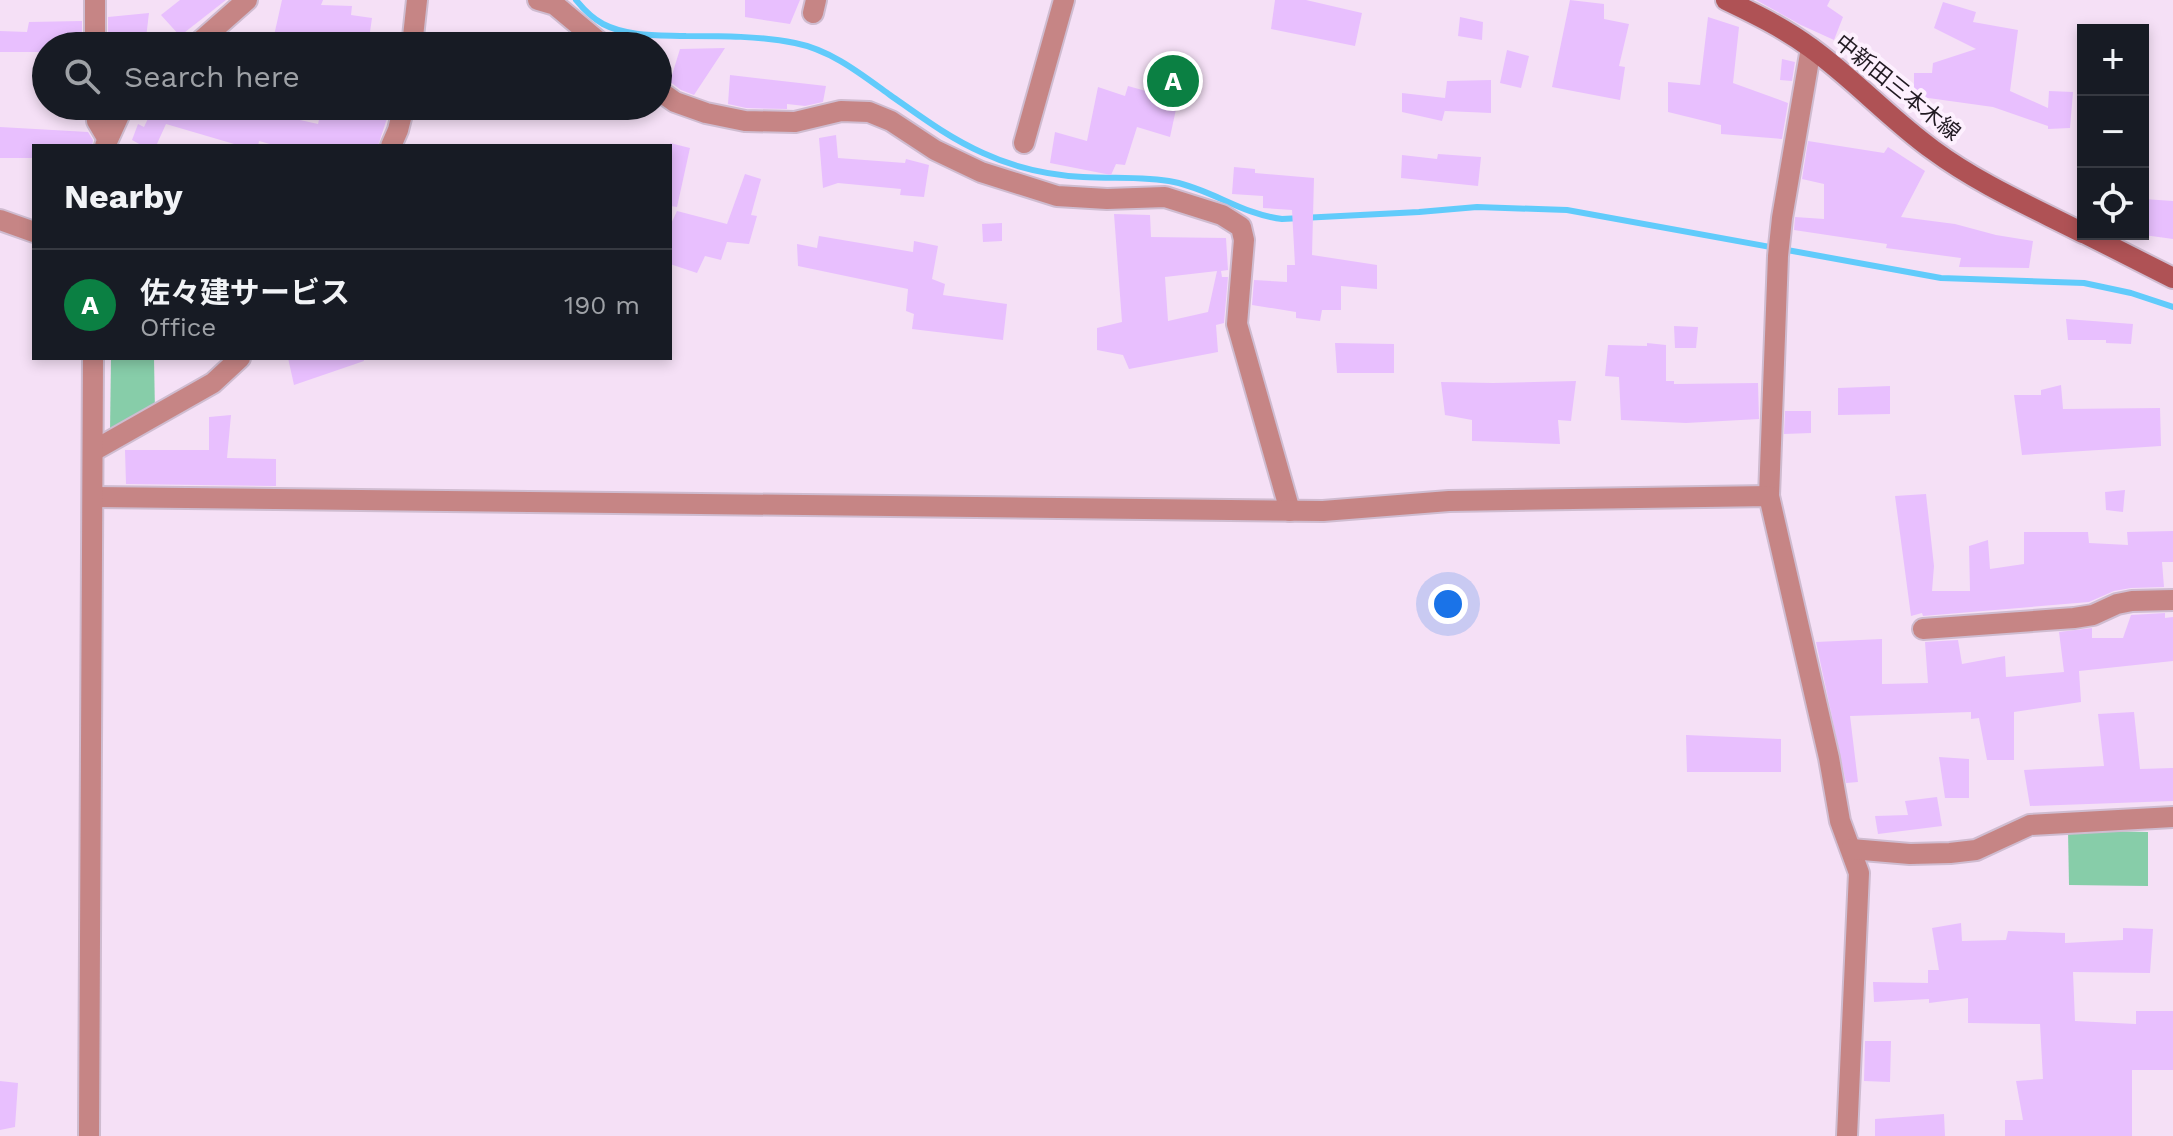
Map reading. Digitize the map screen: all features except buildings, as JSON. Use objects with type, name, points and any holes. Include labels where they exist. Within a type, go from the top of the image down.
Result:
[{"type":"main road","name":"中新田三本木線","points":[[1737,2],[1811,48],[1936,153],[1988,184],[2077,229]]},
{"type":"main road","name":"中新田三本木線","points":[[2098,240],[2173,278]]},
{"type":"street","points":[[95,0],[95,32]]},
{"type":"street","points":[[211,32],[247,0]]},
{"type":"street","points":[[414,32],[417,0]]},
{"type":"street","points":[[538,0],[555,5],[587,32]]},
{"type":"street","points":[[1024,143],[1064,0]]},
{"type":"street","points":[[1811,48],[1778,250],[1769,496],[1829,758],[1840,821],[1859,873],[1847,1136]]},
{"type":"street","points":[[672,100],[745,121],[795,122],[841,111],[869,112],[891,121],[935,150],[981,172],[1057,196],[1107,199],[1165,197],[1222,215],[1241,227],[1244,240],[1237,324],[1290,511]]},
{"type":"street","points":[[97,120],[106,142]]},
{"type":"street","points":[[106,142],[117,120]]},
{"type":"street","points":[[392,144],[400,120]]},
{"type":"street","points":[[0,220],[32,231]]},
{"type":"street","points":[[89,1136],[93,360]]},
{"type":"street","points":[[93,451],[213,383],[238,360]]},
{"type":"street","points":[[94,497],[1323,511],[1449,501],[1769,496]]},
{"type":"street","points":[[1923,629],[2074,618],[2093,615],[2132,601],[2173,600]]},
{"type":"street","points":[[1851,849],[1910,854],[1950,853],[1976,850],[2030,825],[2173,817]]},
{"type":"green space","points":[[111,360],[154,360],[155,413],[110,432]]},
{"type":"green space","points":[[2068,830],[2148,832],[2148,886],[2069,885]]},
{"type":"waterway","points":[[576,0],[599,22],[628,32]]},
{"type":"waterway","points":[[672,35],[768,39],[808,46],[857,71],[947,134],[995,158],[1032,170],[1070,176],[1174,182],[1282,219],[1477,207],[1567,210],[1941,278],[2084,283],[2131,293],[2173,307]]},
{"type":"place","name":"佐々建サービス","points":[[1173,81]]}]
